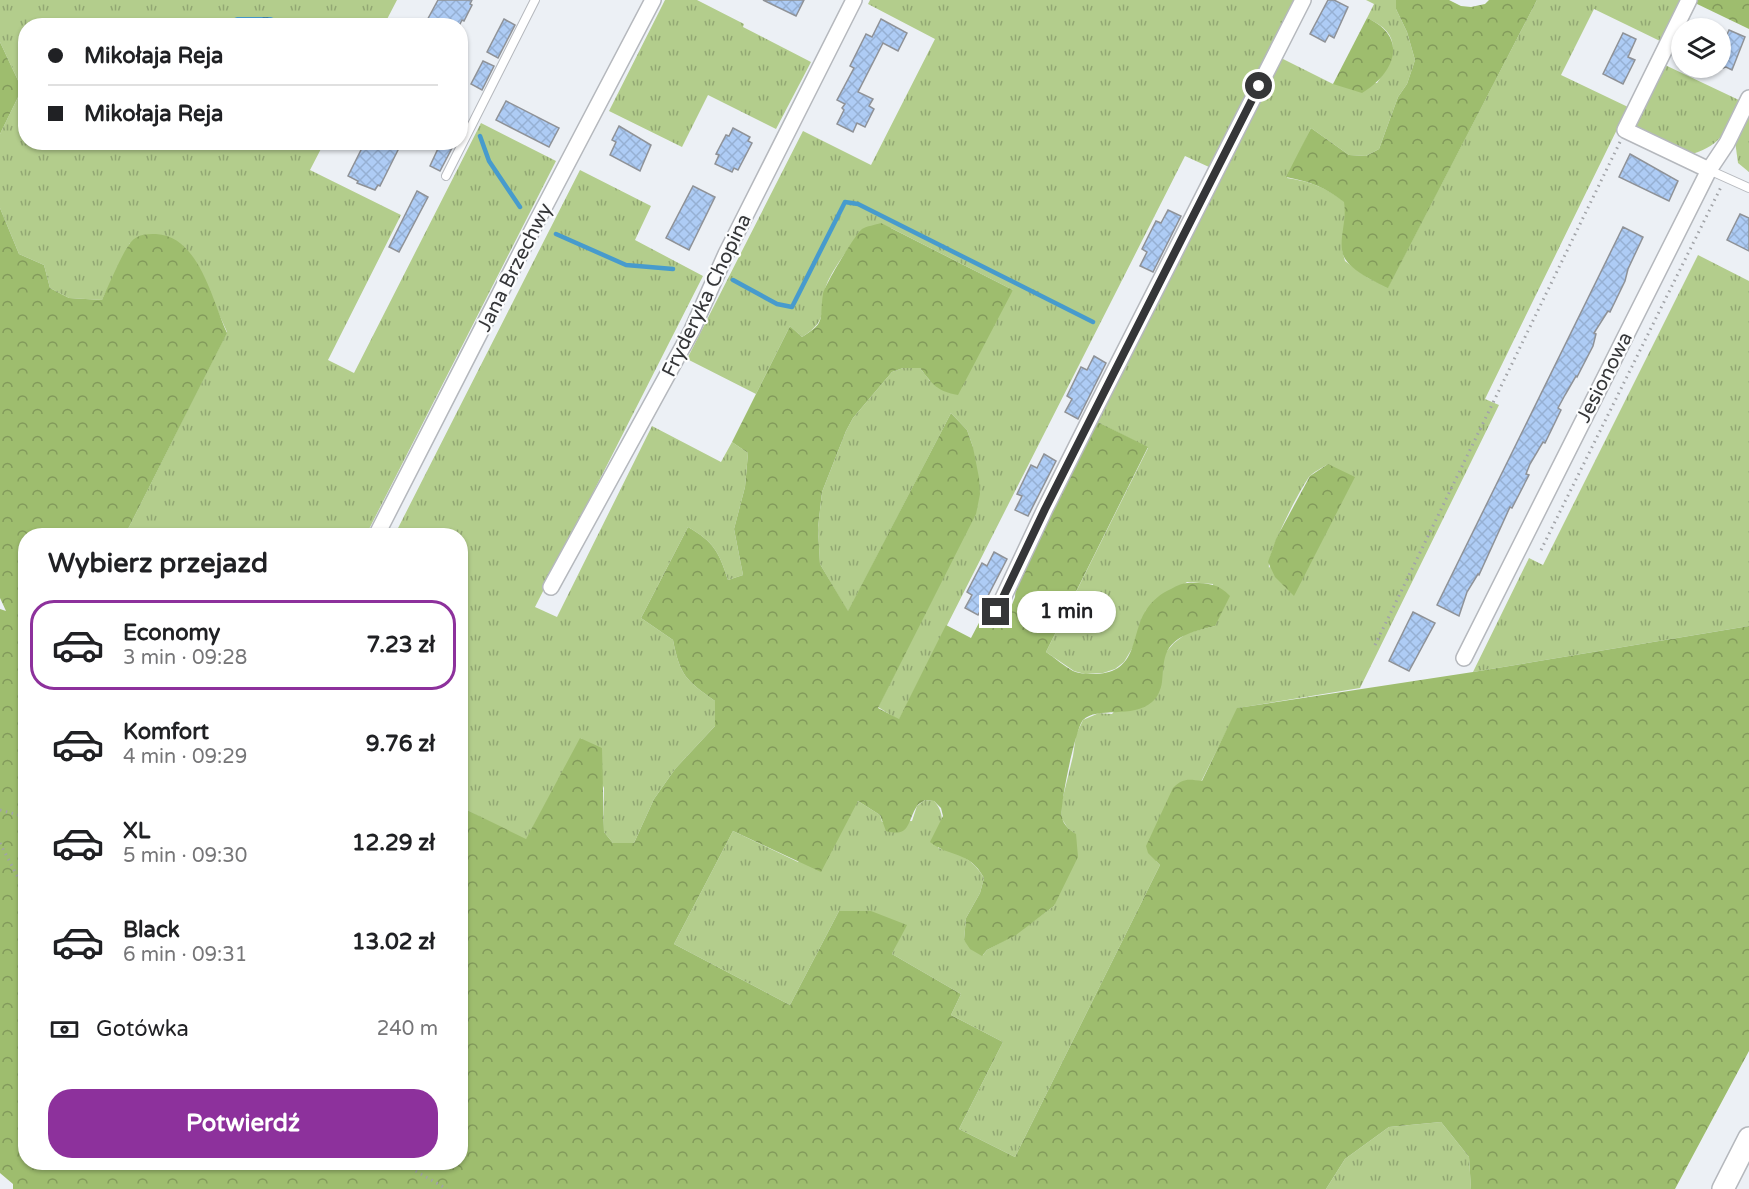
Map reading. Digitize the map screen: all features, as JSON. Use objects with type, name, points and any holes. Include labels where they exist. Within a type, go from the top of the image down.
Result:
[{"type":"main road","points":[[1723,1189],[1749,1138]]},
{"type":"street","name":"Jana Brzechwy","points":[[380,528],[652,0]]},
{"type":"street","name":"Fryderyka Chopina","points":[[551,587],[692,330],[726,254],[854,0]]},
{"type":"street","points":[[996,612],[1081,436],[1303,0]]},
{"type":"street","points":[[1689,0],[1625,130],[1709,170]]},
{"type":"street","name":"Jesionowa","points":[[1464,658],[1709,170],[1727,143],[1749,98]]},
{"type":"lane","points":[[468,132],[535,0]]},
{"type":"lane","points":[[446,176],[459,150]]},
{"type":"lane","points":[[1709,170],[1749,188]]},
{"type":"path","points":[[1375,645],[1625,130]]},
{"type":"path","points":[[1541,550],[1725,177]]},
{"type":"path","points":[[0,810],[18,816]]},
{"type":"path","points":[[0,843],[18,878]]},
{"type":"path","points":[[414,1170],[447,1189]]},
{"type":"green space","points":[[0,0],[397,0],[388,18],[18,18],[18,80],[0,42]]},
{"type":"green space","points":[[665,0],[697,0],[811,62],[776,129],[708,95],[682,147],[609,111]]},
{"type":"green space","points":[[870,0],[1296,0],[1209,167],[1185,156],[899,720],[878,707],[975,514],[973,447],[967,430],[951,413],[848,612],[820,564],[818,528],[822,492],[853,418],[892,372],[903,368],[920,368],[930,381],[1013,290],[891,228],[856,237],[828,281],[821,318],[812,330],[802,337],[790,326],[756,394],[687,359],[803,131],[871,165],[935,39],[868,4]]},
{"type":"green space","points":[[1366,0],[1396,0],[1396,9],[1407,32],[1415,60],[1407,84],[1398,97],[1379,149],[1366,156],[1349,155],[1311,128],[1287,178],[1318,186],[1345,202],[1346,216],[1342,250],[1345,261],[1368,278],[1388,287],[1537,0],[1680,0],[1660,41],[1594,9],[1561,75],[1628,107],[1485,399],[1499,405],[1360,688],[1238,708],[1201,782],[1156,861],[1160,865],[1015,1157],[959,1129],[1003,1042],[951,1015],[961,994],[892,954],[906,925],[839,911],[790,1005],[674,944],[733,831],[798,862],[858,801],[880,815],[882,822],[912,821],[917,806],[925,800],[934,801],[942,818],[938,848],[965,857],[984,878],[980,893],[966,918],[964,940],[983,955],[987,950],[1016,934],[1054,906],[1076,835],[1062,819],[1061,805],[1076,735],[1083,720],[1099,713],[1112,714],[1174,643],[1187,633],[1215,626],[1213,584],[1187,582],[1146,610],[1133,647],[1124,662],[1115,669],[1103,673],[1085,674],[1074,671],[1046,652],[1148,448],[1096,421],[1281,58],[1333,84],[1377,83],[1389,63],[1393,46],[1386,31],[1379,24],[1367,18],[1374,4]],"holes":[[[1328,464],[1269,568],[1269,561],[1284,522],[1304,484],[1311,475]]]},
{"type":"green space","points":[[1396,0],[1449,0],[1461,6],[1471,7],[1485,4],[1489,0],[1537,0],[1388,288],[1353,268],[1344,256],[1342,244],[1344,202],[1317,186],[1286,177],[1311,128],[1349,155],[1366,156],[1379,149],[1398,97],[1407,84],[1415,60],[1407,32],[1396,9]]},
{"type":"green space","points":[[1697,0],[1749,0],[1749,29],[1731,20],[1731,18],[1726,18],[1695,3]]},
{"type":"green space","points":[[1367,18],[1389,35],[1393,45],[1393,55],[1383,76],[1362,93],[1333,84]]},
{"type":"green space","points":[[0,42],[18,80],[18,97],[0,134]]},
{"type":"green space","points":[[1665,65],[1671,68],[1671,78],[1692,78],[1741,101],[1723,134],[1711,146],[1692,154],[1635,126]]},
{"type":"green space","points":[[18,97],[18,150],[320,150],[310,170],[401,215],[328,360],[354,373],[481,123],[556,161],[370,528],[129,528],[227,332],[214,303],[130,243],[102,300],[69,298],[50,288],[44,265],[19,254],[0,208],[0,134]]},
{"type":"green space","points":[[1749,113],[1749,172],[1738,163],[1735,141]]},
{"type":"green space","points":[[580,170],[651,206],[635,240],[703,276],[535,607],[557,617],[652,426],[721,462],[732,442],[748,453],[745,487],[734,529],[743,575],[728,580],[722,562],[710,543],[688,527],[641,618],[673,640],[678,662],[686,676],[697,688],[715,701],[715,726],[675,769],[654,799],[634,843],[613,843],[604,832],[604,788],[581,738],[526,840],[468,811],[468,528],[398,528]]},
{"type":"green space","points":[[0,208],[19,254],[44,265],[50,288],[69,298],[102,300],[124,253],[134,239],[149,234],[171,237],[183,246],[202,272],[227,333],[129,528],[18,528],[18,1170],[468,1170],[468,810],[526,839],[580,738],[602,748],[604,832],[613,843],[634,843],[654,799],[675,769],[715,726],[715,701],[697,688],[686,676],[678,662],[673,640],[641,618],[688,527],[710,543],[722,562],[728,580],[743,575],[734,529],[745,487],[748,453],[732,442],[790,326],[802,337],[819,323],[823,294],[847,249],[862,229],[881,223],[1013,290],[958,395],[936,386],[920,368],[903,368],[892,372],[853,418],[822,492],[818,528],[820,564],[848,611],[951,413],[967,430],[979,478],[980,494],[976,514],[878,708],[899,719],[946,625],[971,638],[981,619],[998,620],[1008,615],[1015,597],[1016,583],[1096,421],[1148,447],[1046,652],[1076,672],[1096,674],[1110,672],[1120,667],[1126,659],[1146,610],[1164,593],[1182,584],[1198,583],[1217,587],[1230,596],[1215,626],[1187,634],[1170,647],[1164,660],[1161,687],[1152,702],[1135,710],[1097,714],[1083,720],[1072,751],[1062,810],[1064,822],[1076,834],[1078,857],[1054,906],[1016,935],[987,950],[982,956],[970,949],[964,940],[966,918],[980,893],[984,878],[978,869],[966,859],[930,842],[943,816],[941,808],[934,801],[925,800],[919,804],[907,827],[894,833],[886,831],[880,815],[858,801],[821,872],[733,831],[674,944],[790,1005],[839,911],[871,911],[907,925],[892,954],[961,994],[951,1015],[1003,1042],[959,1129],[1015,1157],[1160,865],[1148,853],[1146,846],[1173,788],[1186,780],[1202,781],[1237,708],[1749,626],[1749,1051],[1675,1189],[1471,1189],[1469,1157],[1441,1122],[1389,1127],[1345,1159],[1326,1189],[13,1189],[13,1184],[0,1173],[0,609],[6,611],[0,598]]},
{"type":"green space","points":[[1698,255],[1749,281],[1749,626],[1473,672],[1529,558],[1543,565]]},
{"type":"green space","points":[[1328,464],[1355,477],[1294,596],[1275,577],[1268,562],[1276,539],[1310,476]]},
{"type":"green space","points":[[1441,1122],[1469,1157],[1471,1189],[1326,1189],[1345,1159],[1389,1127]]},
{"type":"water","points":[[271,17],[273,18],[234,18]]},
{"type":"building","points":[[438,0],[472,0],[466,18],[428,18]]},
{"type":"building","points":[[763,0],[804,0],[796,16]]},
{"type":"building","points":[[1328,0],[1334,0],[1348,7],[1334,38],[1329,35],[1325,42],[1310,34]]},
{"type":"building","points":[[504,19],[515,25],[498,58],[487,52]]},
{"type":"building","points":[[881,19],[907,33],[898,51],[883,43],[858,92],[873,99],[869,106],[874,109],[865,127],[857,123],[853,132],[837,124],[845,104],[837,100],[854,68],[850,66],[866,34],[872,37]]},
{"type":"building","points":[[1731,31],[1745,37],[1731,70]]},
{"type":"building","points":[[1623,33],[1636,39],[1628,57],[1635,60],[1623,84],[1603,74]]},
{"type":"building","points":[[483,61],[494,66],[482,90],[471,84]]},
{"type":"building","points":[[506,101],[559,128],[549,147],[496,120]]},
{"type":"building","points":[[619,126],[651,145],[640,171],[610,155],[616,142],[612,140]]},
{"type":"building","points":[[733,128],[750,137],[748,141],[752,143],[738,170],[734,168],[732,172],[715,164],[719,155],[716,154],[726,135],[729,136]]},
{"type":"building","points":[[361,150],[398,150],[380,186],[378,185],[375,190],[357,183],[358,181],[348,176]]},
{"type":"building","points":[[437,150],[451,150],[440,171],[430,166]]},
{"type":"building","points":[[1630,154],[1678,181],[1669,201],[1619,177]]},
{"type":"building","points":[[693,186],[715,197],[689,250],[666,238]]},
{"type":"building","points":[[417,191],[428,197],[399,252],[389,247]]},
{"type":"building","points":[[1168,210],[1181,216],[1153,272],[1140,266],[1147,252],[1142,249],[1156,221],[1161,223]]},
{"type":"building","points":[[1740,214],[1749,218],[1749,251],[1727,240]]},
{"type":"building","points":[[1623,227],[1643,237],[1625,281],[1610,312],[1608,311],[1594,333],[1596,334],[1593,346],[1558,408],[1561,410],[1545,443],[1543,442],[1530,464],[1526,474],[1529,475],[1512,508],[1510,507],[1479,575],[1467,592],[1459,616],[1437,605]]},
{"type":"building","points":[[1094,356],[1106,363],[1078,419],[1065,412],[1072,399],[1067,396],[1081,367],[1087,370]]},
{"type":"building","points":[[1044,454],[1056,461],[1028,516],[1015,510],[1022,496],[1017,494],[1031,465],[1037,468]]},
{"type":"building","points":[[994,552],[1007,559],[978,615],[965,608],[972,595],[967,592],[982,563],[987,566]]},
{"type":"building","points":[[1413,612],[1435,623],[1409,671],[1389,661]]},
{"type":"waterway","points":[[480,136],[489,161],[520,207]]},
{"type":"waterway","points":[[733,280],[777,304],[792,307],[845,202],[858,204],[1093,322]]},
{"type":"waterway","points":[[556,234],[626,265],[673,269]]},
{"type":"route","points":[[996,612],[1092,415],[1259,86]]}]
